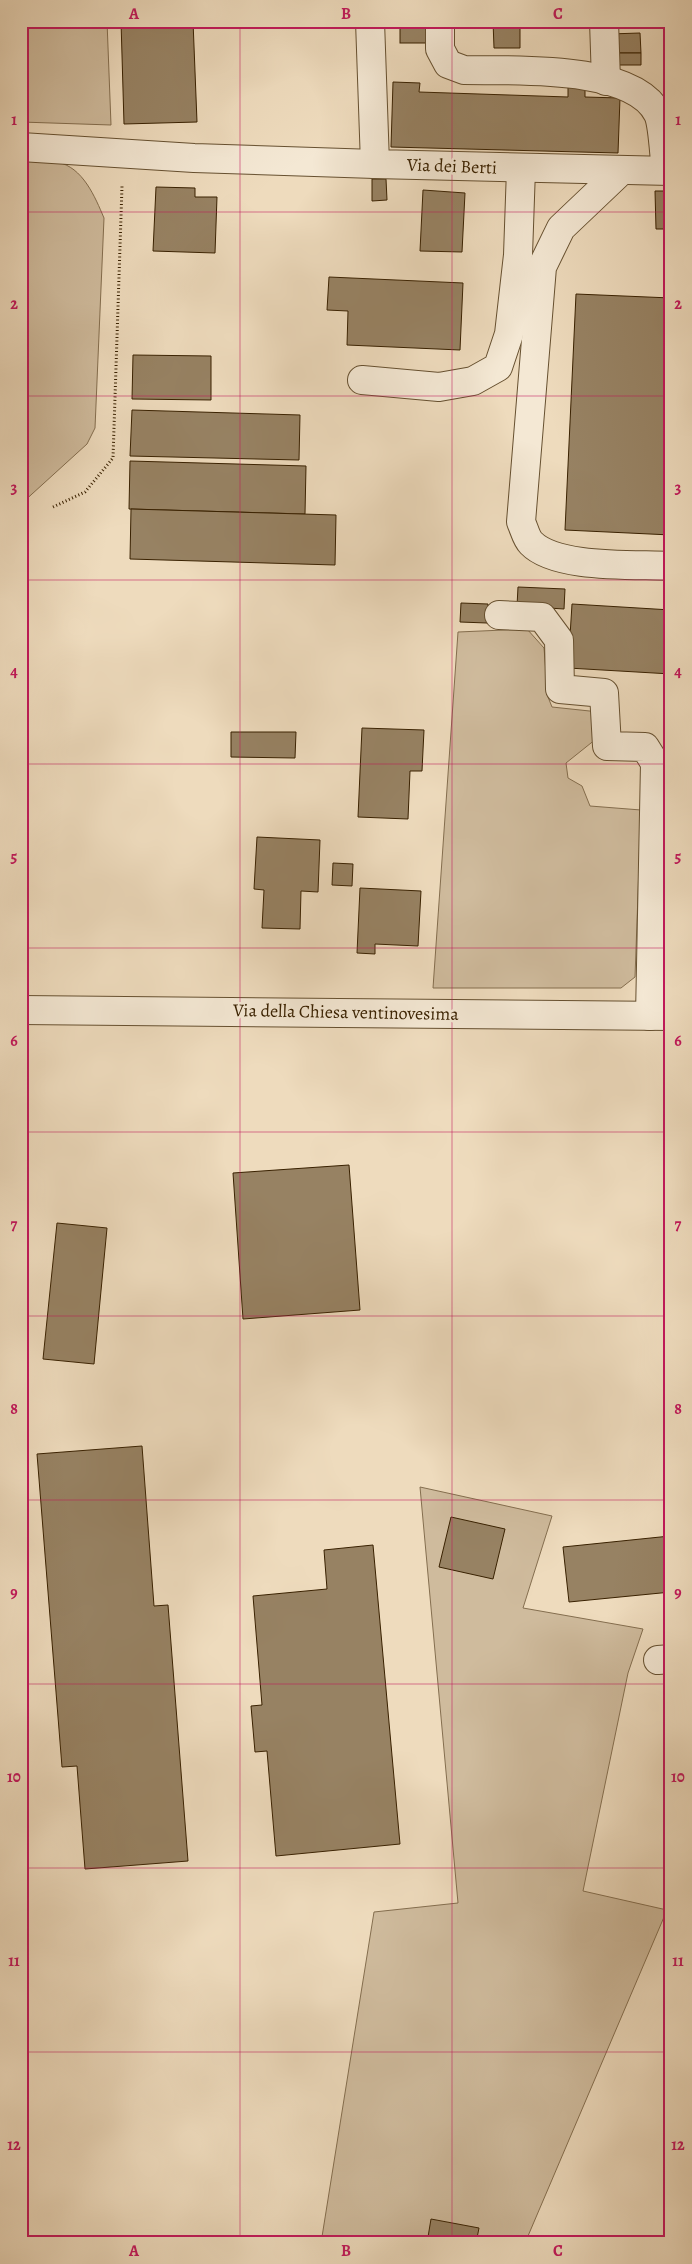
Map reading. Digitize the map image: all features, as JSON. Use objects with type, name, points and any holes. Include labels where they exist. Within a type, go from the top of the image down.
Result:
[{"type":"street","points":[[370,21],[375,164]]},
{"type":"street","points":[[440,21],[440,49],[448,64],[464,70],[566,72],[628,86],[647,98],[665,106],[668,171]]},
{"type":"street","points":[[604,21],[606,81]]},
{"type":"street","name":"Via dei Berti","points":[[21,147],[194,158],[521,169],[668,171]]},
{"type":"street","points":[[362,380],[440,387],[473,381],[498,367],[509,334],[518,255],[521,169]]},
{"type":"street","points":[[622,170],[561,228],[542,267],[521,522],[530,542],[548,555],[576,561],[671,566]]},
{"type":"street","points":[[499,615],[542,616],[559,640],[560,689],[604,693],[607,746],[646,747],[655,763],[660,1016]]},
{"type":"street","name":"Via della Chiesa ventinovesima","points":[[21,1010],[660,1016]]},
{"type":"path","points":[[53,507],[85,492],[113,458],[123,153]]},
{"type":"shaded area","points":[[21,21],[107,21],[111,125],[21,122]]},
{"type":"shaded area","points":[[21,161],[57,162],[74,170],[81,176],[92,192],[104,218],[95,428],[87,444],[21,504]]},
{"type":"shaded area","points":[[527,629],[544,648],[548,697],[552,707],[599,712],[596,739],[566,763],[568,778],[582,786],[590,806],[641,810],[635,977],[621,988],[433,988],[458,632]]},
{"type":"shaded area","points":[[420,1487],[552,1516],[523,1608],[643,1629],[628,1673],[583,1891],[667,1910],[525,2243],[321,2243],[374,1912],[458,1903]]},
{"type":"building","points":[[121,21],[193,21],[197,122],[124,124]]},
{"type":"building","points":[[400,21],[431,21],[431,43],[400,43]]},
{"type":"building","points":[[493,21],[520,21],[520,48],[494,48]]},
{"type":"building","points":[[640,33],[641,53],[610,53],[609,34]]},
{"type":"building","points":[[617,53],[641,53],[641,65],[618,65]]},
{"type":"building","points":[[393,82],[420,83],[419,92],[568,97],[568,84],[585,84],[585,97],[620,98],[618,153],[391,147]]},
{"type":"building","points":[[372,179],[386,179],[387,200],[372,201]]},
{"type":"building","points":[[156,187],[195,188],[195,197],[217,197],[215,253],[153,251]]},
{"type":"building","points":[[423,190],[465,193],[462,252],[420,251]]},
{"type":"building","points":[[655,191],[671,191],[671,229],[656,229]]},
{"type":"building","points":[[329,277],[463,283],[460,350],[347,345],[348,311],[327,310]]},
{"type":"building","points":[[576,294],[671,298],[671,535],[565,530]]},
{"type":"building","points":[[133,355],[211,356],[211,400],[132,399]]},
{"type":"building","points":[[132,410],[300,415],[299,460],[130,456]]},
{"type":"building","points":[[130,461],[306,466],[305,514],[129,509]]},
{"type":"building","points":[[131,509],[336,515],[335,565],[130,559]]},
{"type":"building","points":[[518,587],[565,589],[564,609],[517,606]]},
{"type":"building","points":[[461,603],[488,604],[487,623],[460,622]]},
{"type":"building","points":[[572,604],[671,610],[671,674],[568,668]]},
{"type":"building","points":[[362,728],[424,730],[422,771],[410,771],[408,819],[358,817]]},
{"type":"building","points":[[231,732],[296,732],[295,758],[231,757]]},
{"type":"building","points":[[257,837],[320,840],[318,892],[301,891],[300,929],[262,928],[264,890],[254,889]]},
{"type":"building","points":[[333,863],[353,864],[352,886],[332,885]]},
{"type":"building","points":[[360,888],[421,891],[418,946],[375,944],[375,954],[357,953]]},
{"type":"building","points":[[349,1165],[360,1310],[243,1319],[233,1173]]},
{"type":"building","points":[[57,1223],[107,1228],[94,1364],[43,1359]]},
{"type":"building","points":[[142,1446],[154,1606],[168,1605],[188,1861],[85,1869],[77,1766],[62,1767],[37,1454]]},
{"type":"building","points":[[451,1517],[505,1529],[493,1579],[439,1567]]},
{"type":"building","points":[[670,1536],[671,1592],[569,1602],[563,1547]]},
{"type":"building","points":[[373,1545],[400,1844],[276,1856],[267,1751],[255,1752],[251,1706],[262,1705],[253,1596],[327,1589],[324,1550]]},
{"type":"building","points":[[431,2219],[479,2228],[476,2243],[427,2243]]}]
